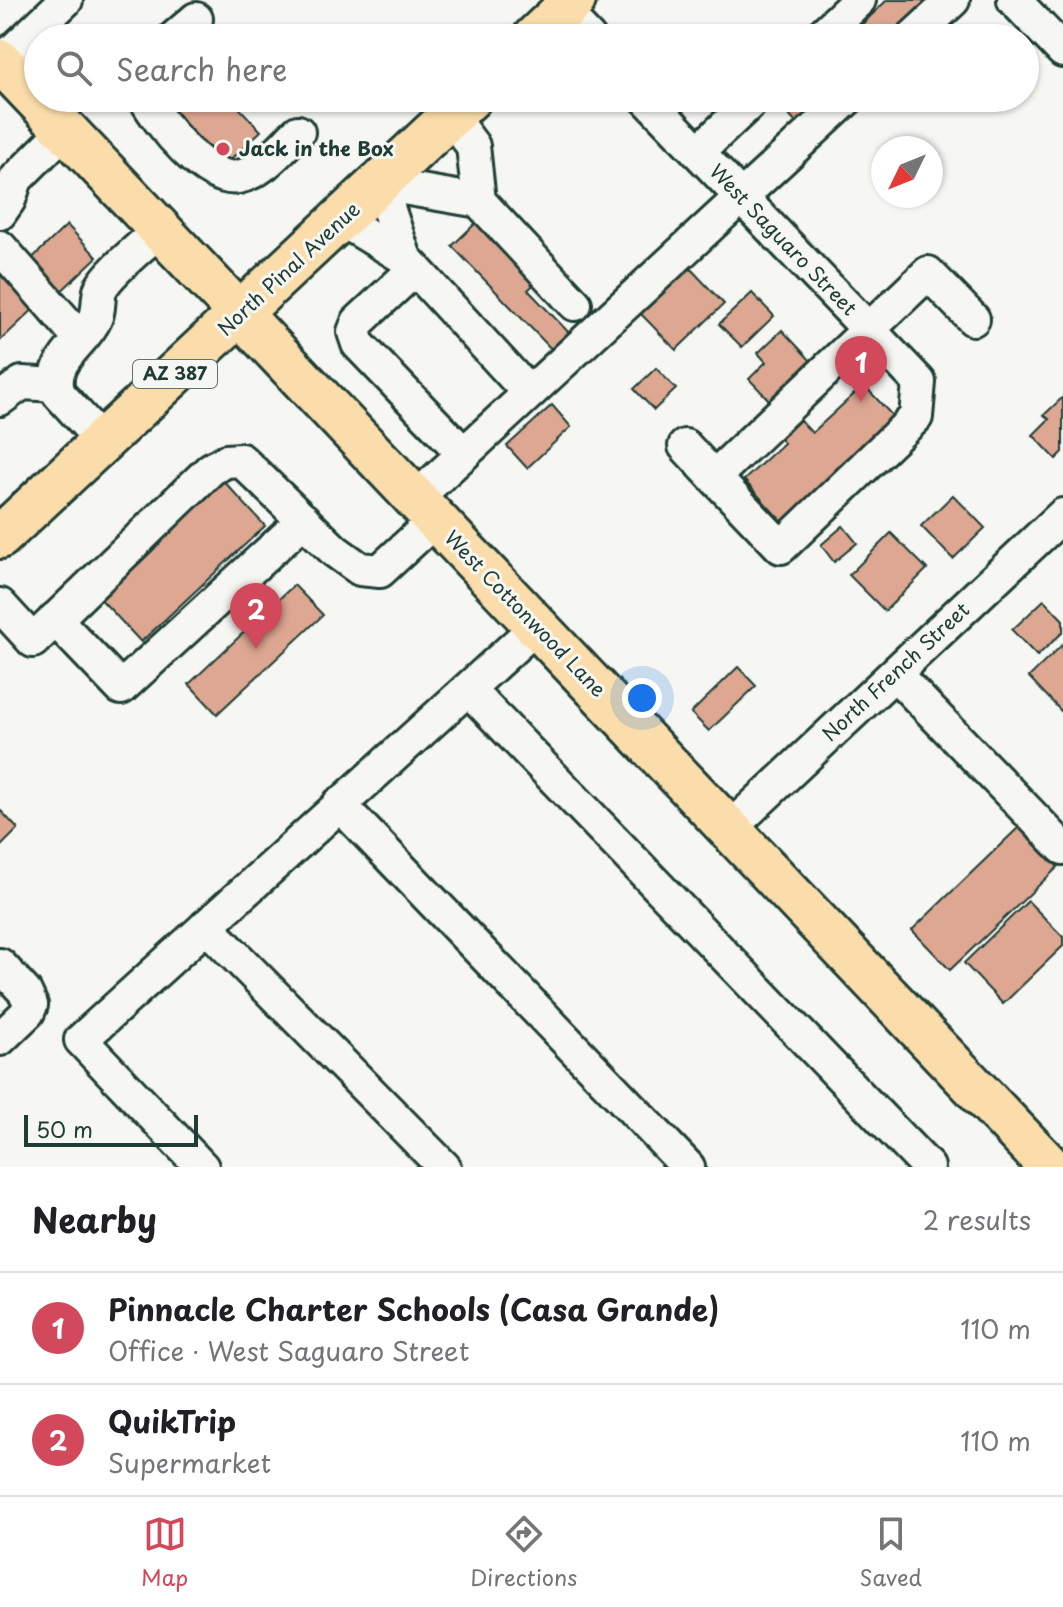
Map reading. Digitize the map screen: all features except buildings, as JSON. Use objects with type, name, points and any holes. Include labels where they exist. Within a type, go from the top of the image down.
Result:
[{"type":"main road","name":"West Cottonwood Lane","points":[[0,61],[24,86]]},
{"type":"main road","name":"West Cottonwood Lane","points":[[48,112],[238,316],[1050,1167]]},
{"type":"main road","name":"North Pinal Avenue","points":[[0,537],[456,112]]},
{"type":"street","points":[[40,24],[66,0]]},
{"type":"street","points":[[834,24],[859,0]]},
{"type":"street","points":[[927,24],[953,0]]},
{"type":"street","points":[[1014,0],[1059,39]]},
{"type":"street","points":[[0,61],[24,39]]},
{"type":"street","points":[[155,112],[175,139],[209,170],[235,178],[258,169],[298,132]]},
{"type":"street","points":[[463,112],[473,146],[479,201],[575,304]]},
{"type":"street","name":"West Saguaro Street","points":[[659,112],[919,382],[916,417],[781,547],[714,477]]},
{"type":"street","points":[[698,152],[740,112]]},
{"type":"street","points":[[0,605],[33,641],[211,469],[226,461],[241,460],[335,551],[360,569],[380,571],[464,454],[833,112]]},
{"type":"street","points":[[0,213],[9,200],[8,180],[65,130]]},
{"type":"street","points":[[380,184],[479,201]]},
{"type":"street","points":[[380,184],[410,263]]},
{"type":"street","points":[[342,220],[410,263],[529,393]]},
{"type":"street","points":[[102,441],[59,394],[56,385],[65,356],[95,320],[101,289],[159,230]]},
{"type":"street","points":[[0,247],[79,337]]},
{"type":"street","points":[[410,263],[358,322],[354,332],[358,344],[464,454]]},
{"type":"street","points":[[685,446],[714,477],[928,273],[973,319]]},
{"type":"street","points":[[0,399],[22,383],[56,385]]},
{"type":"street","points":[[55,619],[121,688],[304,520]]},
{"type":"street","name":"North French Street","points":[[728,830],[1060,523]]},
{"type":"street","points":[[202,1167],[81,1040],[537,626]]},
{"type":"street","points":[[895,674],[1063,848]]},
{"type":"street","points":[[469,690],[928,1167]]},
{"type":"street","points":[[339,804],[688,1167]]},
{"type":"street","points":[[206,926],[444,1167]]},
{"type":"street","points":[[0,965],[25,992],[31,1005],[28,1012],[0,1039]]},
{"type":"place","name":"Jack in the Box","points":[[223,149]]},
{"type":"place","name":"Pinnacle Charter Schools (Casa Grande)","points":[[861,402]]},
{"type":"place","name":"QuikTrip","points":[[256,649]]}]
